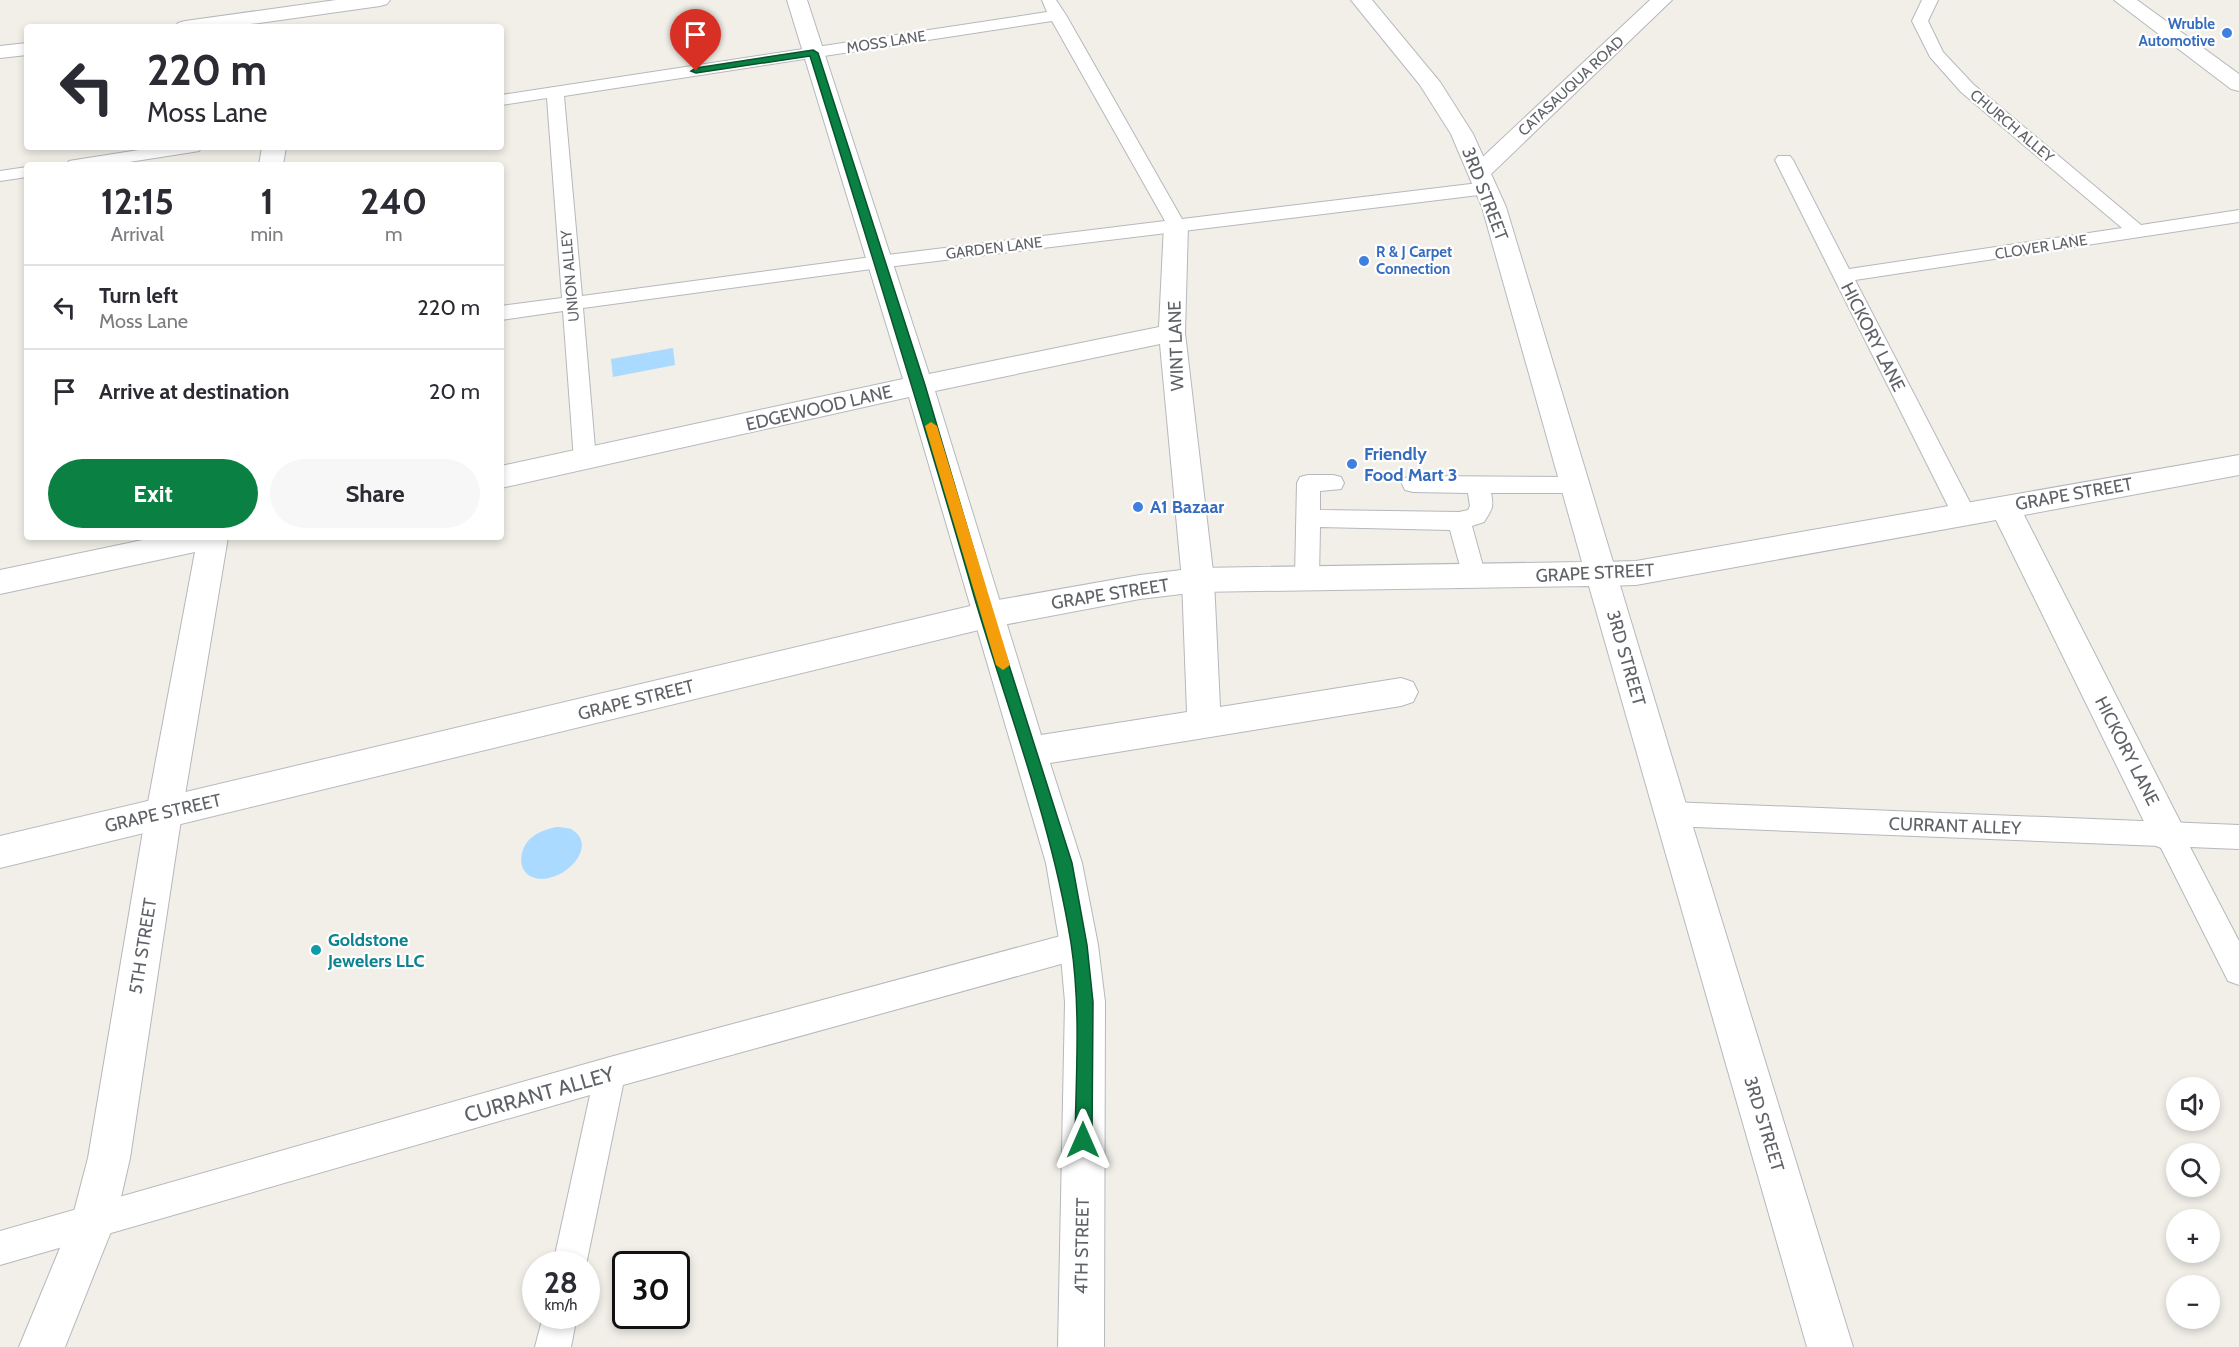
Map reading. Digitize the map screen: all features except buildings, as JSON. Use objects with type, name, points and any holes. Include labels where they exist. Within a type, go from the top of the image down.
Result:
[{"type":"street","points":[[209,24],[380,0]]},
{"type":"street","name":"4TH STREET","points":[[796,0],[919,385],[1064,863],[1079,945],[1085,1002],[1081,1347]]},
{"type":"street","name":"3RD STREET","points":[[1361,0],[1429,82],[1462,134],[1484,180],[1830,1347]]},
{"type":"street","name":"CATASAUQUA ROAD","points":[[1484,180],[1662,0]]},
{"type":"street","points":[[2124,0],[2239,84]]},
{"type":"street","points":[[0,52],[24,49]]},
{"type":"street","name":"WINT LANE","points":[[1176,225],[1172,333],[1198,580],[1204,724]]},
{"type":"street","name":"EDGEWOOD LANE","points":[[504,476],[919,385],[1172,333]]},
{"type":"street","name":"GRAPE STREET","points":[[0,852],[987,615],[1140,587],[1198,580],[1636,573],[2239,465]]},
{"type":"street","name":"HICKORY LANE","points":[[2005,507],[2169,835]]},
{"type":"street","points":[[0,582],[199,540]]},
{"type":"street","name":"5TH STREET","points":[[42,1347],[94,1219],[109,1158],[164,813],[212,540]]},
{"type":"street","points":[[1031,751],[1401,692]]},
{"type":"lane","name":"CHURCH ALLEY","points":[[1930,0],[1920,21],[1936,54],[1967,88],[2138,232]]},
{"type":"lane","name":"MOSS LANE","points":[[504,100],[813,53],[1053,8]]},
{"type":"lane","points":[[1053,8],[1176,225]]},
{"type":"lane","name":"UNION ALLEY","points":[[555,92],[585,460]]},
{"type":"lane","points":[[95,162],[174,150]]},
{"type":"lane","name":"HICKORY LANE","points":[[1784,160],[1964,514]]},
{"type":"lane","points":[[0,176],[24,172]]},
{"type":"lane","name":"GARDEN LANE","points":[[504,313],[1176,225],[1484,180]]},
{"type":"lane","name":"CLOVER LANE","points":[[1842,276],[2239,216]]},
{"type":"lane","points":[[1307,577],[1308,483],[1334,483]]},
{"type":"lane","points":[[1413,484],[1576,485]]},
{"type":"lane","points":[[1309,518],[1460,521],[1476,516],[1482,506],[1478,484]]},
{"type":"lane","points":[[1460,521],[1474,577]]},
{"type":"lane","name":"CURRANT ALLEY","points":[[1671,814],[2239,837]]},
{"type":"lane","points":[[2169,835],[2239,971]]},
{"type":"lane","name":"CURRANT ALLEY","points":[[0,1248],[94,1219],[610,1073],[1079,945]]},
{"type":"lane","points":[[573,1251],[610,1073]]},
{"type":"lane","points":[[554,1347],[557,1329]]},
{"type":"water","points":[[673,348],[675,365],[613,377],[611,359]]},
{"type":"water","points":[[557,827],[571,829],[579,836],[582,845],[580,854],[566,870],[556,876],[546,879],[529,876],[521,862],[522,851],[528,841],[538,833]]},
{"type":"slow traffic","points":[[931,426],[1003,665]]},
{"type":"place","name":"Wruble Automotive","points":[[2227,33]]},
{"type":"place","name":"R & J Carpet Connection","points":[[1364,261]]},
{"type":"place","name":"Friendly Food Mart 3","points":[[1352,464]]},
{"type":"place","name":"A1 Bazaar","points":[[1138,507]]},
{"type":"place","name":"Goldstone Jewelers LLC","points":[[316,950]]},
{"type":"route","points":[[696,71],[813,53],[919,385],[1064,863],[1079,945],[1085,1002],[1083,1140]]}]
